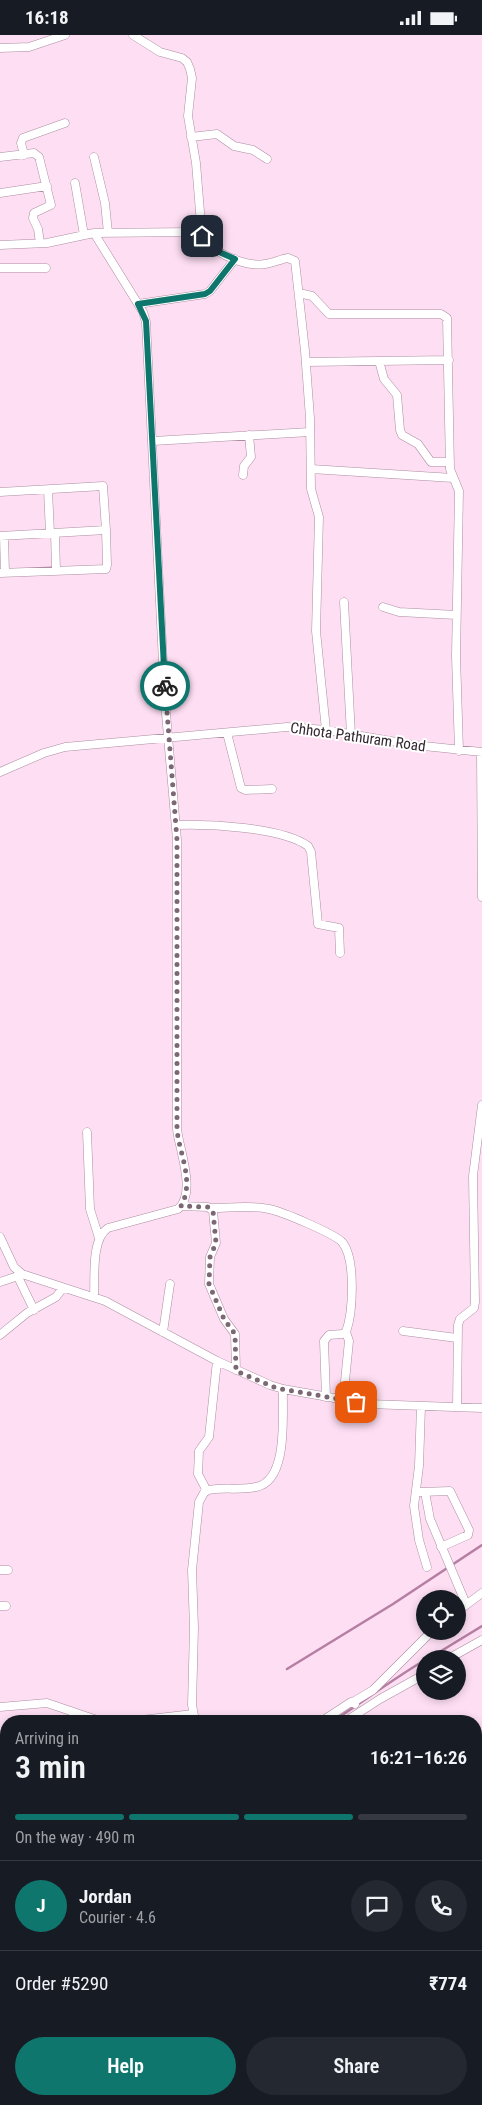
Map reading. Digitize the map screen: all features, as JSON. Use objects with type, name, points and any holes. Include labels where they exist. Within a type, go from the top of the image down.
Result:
[{"type":"street","points":[[0,48],[29,47],[64,35]]},
{"type":"street","points":[[133,35],[153,48],[188,62],[192,78],[188,116],[197,172],[202,236]]},
{"type":"street","points":[[24,155],[21,143],[23,138],[65,123]]},
{"type":"street","points":[[191,137],[218,134],[234,146],[253,150],[267,159]]},
{"type":"street","points":[[0,157],[37,154],[51,205],[36,211],[33,218],[38,229],[40,243]]},
{"type":"street","points":[[94,157],[104,203],[108,233]]},
{"type":"street","points":[[75,183],[84,235]]},
{"type":"street","points":[[0,193],[47,186]]},
{"type":"street","points":[[0,245],[40,243],[94,233],[192,232],[202,236],[217,251],[235,259],[256,264],[266,264],[288,258],[293,259],[296,264],[306,362],[312,497],[319,517],[316,631],[326,730]]},
{"type":"street","points":[[94,233],[138,304],[146,321],[165,702],[176,825],[177,1129],[187,1175],[184,1201],[178,1209],[108,1228],[99,1238]]},
{"type":"street","points":[[138,304],[205,294],[210,291],[235,259]]},
{"type":"street","points":[[0,268],[46,268]]},
{"type":"street","points":[[299,293],[312,296],[325,312],[335,315],[445,315],[449,327],[450,463],[459,491],[456,615],[459,751]]},
{"type":"street","points":[[379,361],[384,379],[395,390],[397,395],[402,435],[418,444],[431,462],[450,463]]},
{"type":"street","points":[[306,362],[449,361]]},
{"type":"street","points":[[153,441],[310,431]]},
{"type":"street","points":[[243,475],[244,466],[251,457],[249,435]]},
{"type":"street","points":[[311,469],[453,477]]},
{"type":"street","points":[[0,492],[103,486],[106,531],[106,569],[3,573],[2,536],[106,531]]},
{"type":"street","points":[[48,490],[56,571]]},
{"type":"street","points":[[344,602],[351,735]]},
{"type":"street","points":[[383,607],[399,612],[456,615]]},
{"type":"street","name":"Chhota Pathuram Road","points":[[0,772],[44,753],[65,747],[287,727],[326,730],[459,751],[481,752]]},
{"type":"street","points":[[227,733],[241,788],[245,790],[272,789]]},
{"type":"street","points":[[481,752],[482,897]]},
{"type":"street","points":[[176,825],[206,825],[269,832],[308,846],[311,851],[318,924],[339,928],[340,953]]},
{"type":"street","points":[[457,1407],[457,1338],[460,1319],[471,1312],[475,1302],[473,1176],[482,1105]]},
{"type":"street","points":[[88,1132],[90,1209],[99,1238],[94,1296]]},
{"type":"street","points":[[181,1206],[270,1209],[305,1223],[341,1242],[344,1246],[352,1281],[346,1332],[349,1341],[343,1401]]},
{"type":"street","points":[[212,1208],[216,1243],[210,1257],[209,1284],[224,1319],[235,1334],[236,1371]]},
{"type":"street","points":[[0,1237],[20,1276],[34,1310]]},
{"type":"street","points":[[0,1282],[20,1276],[94,1296],[236,1371],[283,1389],[368,1404],[482,1408]]},
{"type":"street","points":[[163,1332],[170,1284]]},
{"type":"street","points":[[0,1335],[34,1310],[56,1297],[63,1287]]},
{"type":"street","points":[[404,1331],[457,1338]]},
{"type":"street","points":[[326,1397],[324,1341],[329,1335],[346,1332]]},
{"type":"street","points":[[207,1491],[198,1475],[199,1451],[209,1437],[217,1361]]},
{"type":"street","points":[[194,1715],[193,1559],[199,1502],[201,1496],[207,1491],[256,1487],[266,1482],[275,1473],[280,1461],[283,1389]]},
{"type":"street","points":[[421,1406],[421,1492],[459,1590]]},
{"type":"street","points":[[421,1492],[450,1491],[469,1530],[468,1535],[441,1547]]},
{"type":"street","points":[[421,1492],[414,1506],[418,1532],[427,1567]]},
{"type":"street","points":[[466,1604],[482,1593]]},
{"type":"street","points":[[350,1715],[356,1706],[423,1640]]},
{"type":"street","points":[[464,1650],[482,1640]]},
{"type":"street","points":[[336,1715],[416,1677]]},
{"type":"street","points":[[0,1707],[47,1703],[82,1715]]},
{"type":"waterway","points":[[287,1669],[393,1604],[482,1545]]},
{"type":"waterway","points":[[443,1650],[482,1626]]},
{"type":"waterway","points":[[342,1715],[416,1666]]},
{"type":"way so far","points":[[165,686],[177,840],[177,1129],[178,1141],[187,1175],[184,1201],[181,1206],[208,1207],[212,1208],[213,1211],[216,1248],[210,1254],[209,1284],[218,1301],[224,1319],[235,1334],[236,1371],[276,1388],[356,1402]]},
{"type":"route","points":[[165,686],[146,321],[138,304],[199,296],[210,291],[235,259],[217,251],[202,236]]}]
